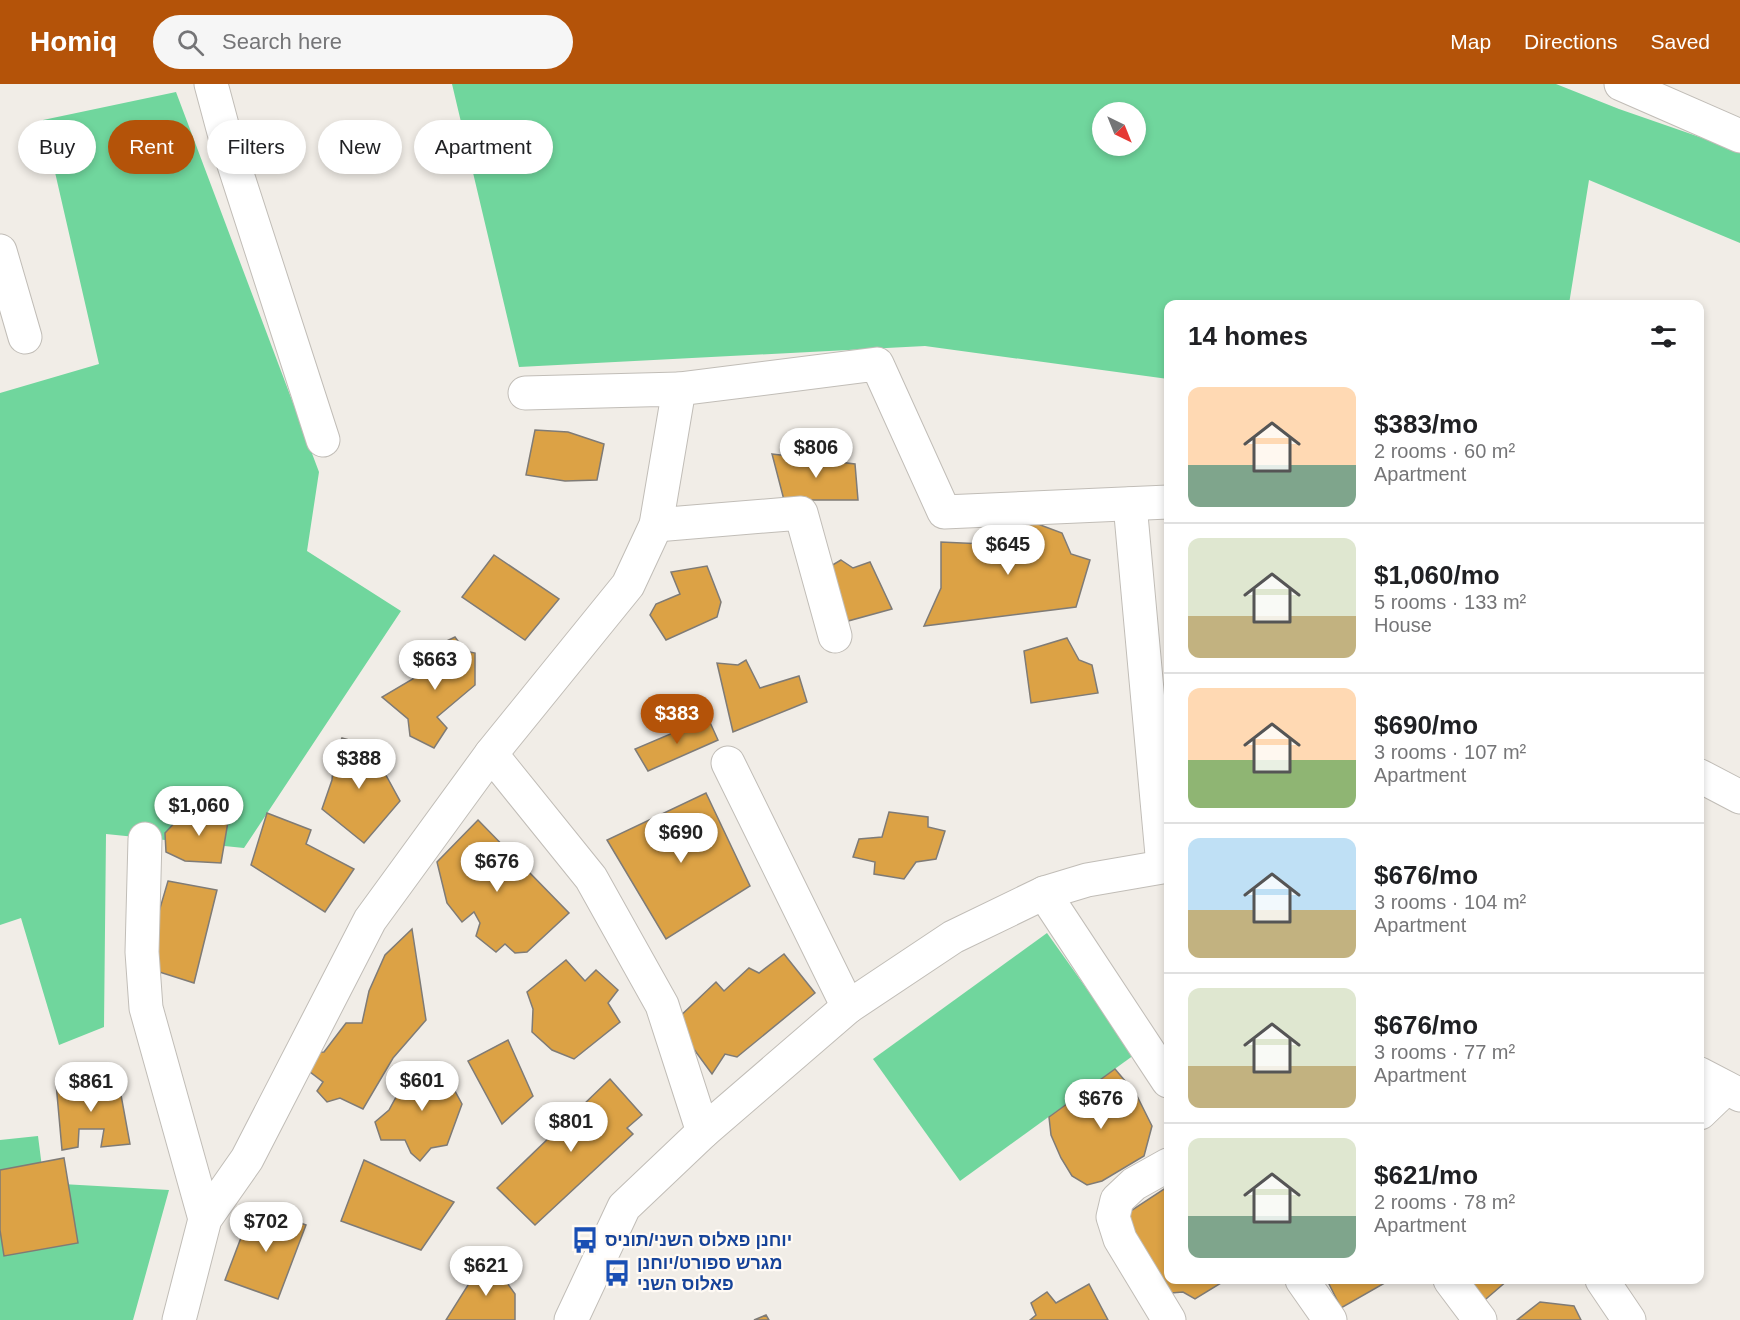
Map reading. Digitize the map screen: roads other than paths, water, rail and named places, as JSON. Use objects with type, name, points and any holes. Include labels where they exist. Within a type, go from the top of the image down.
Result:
[{"type":"street","points":[[211,84],[226,140],[323,440]]},
{"type":"street","points":[[1621,84],[1740,135]]},
{"type":"street","points":[[0,251],[25,337]]},
{"type":"street","points":[[525,393],[679,389],[877,364],[944,512],[1164,502]]},
{"type":"street","points":[[178,1320],[205,1219],[247,1159],[370,920],[491,754],[628,585],[656,525],[679,389]]},
{"type":"street","points":[[1130,504],[1164,846]]},
{"type":"street","points":[[656,525],[801,513],[835,636]]},
{"type":"street","points":[[491,754],[591,878],[662,1005],[703,1132]]},
{"type":"street","points":[[728,763],[848,1007]]},
{"type":"street","points":[[1704,778],[1740,797]]},
{"type":"street","points":[[145,839],[142,952],[146,1008],[205,1219]]},
{"type":"street","points":[[571,1320],[624,1207],[703,1132],[848,1007],[953,937],[1044,893],[1087,880],[1164,866]]},
{"type":"street","points":[[1044,893],[1164,1076]]},
{"type":"street","points":[[1704,1108],[1722,1086]]},
{"type":"street","points":[[1164,1167],[1134,1184],[1117,1200],[1113,1217],[1120,1239],[1169,1320]]},
{"type":"street","points":[[1305,1284],[1330,1320]]},
{"type":"street","points":[[1453,1284],[1480,1320]]},
{"type":"street","points":[[1605,1284],[1629,1320]]},
{"type":"place","name":"יוחנן פאלוס השני/תוניס","points":[[585,1240]]},
{"type":"place","name":"מגרש ספורט/יוחנן פאלוס השני","points":[[617,1273]]}]
